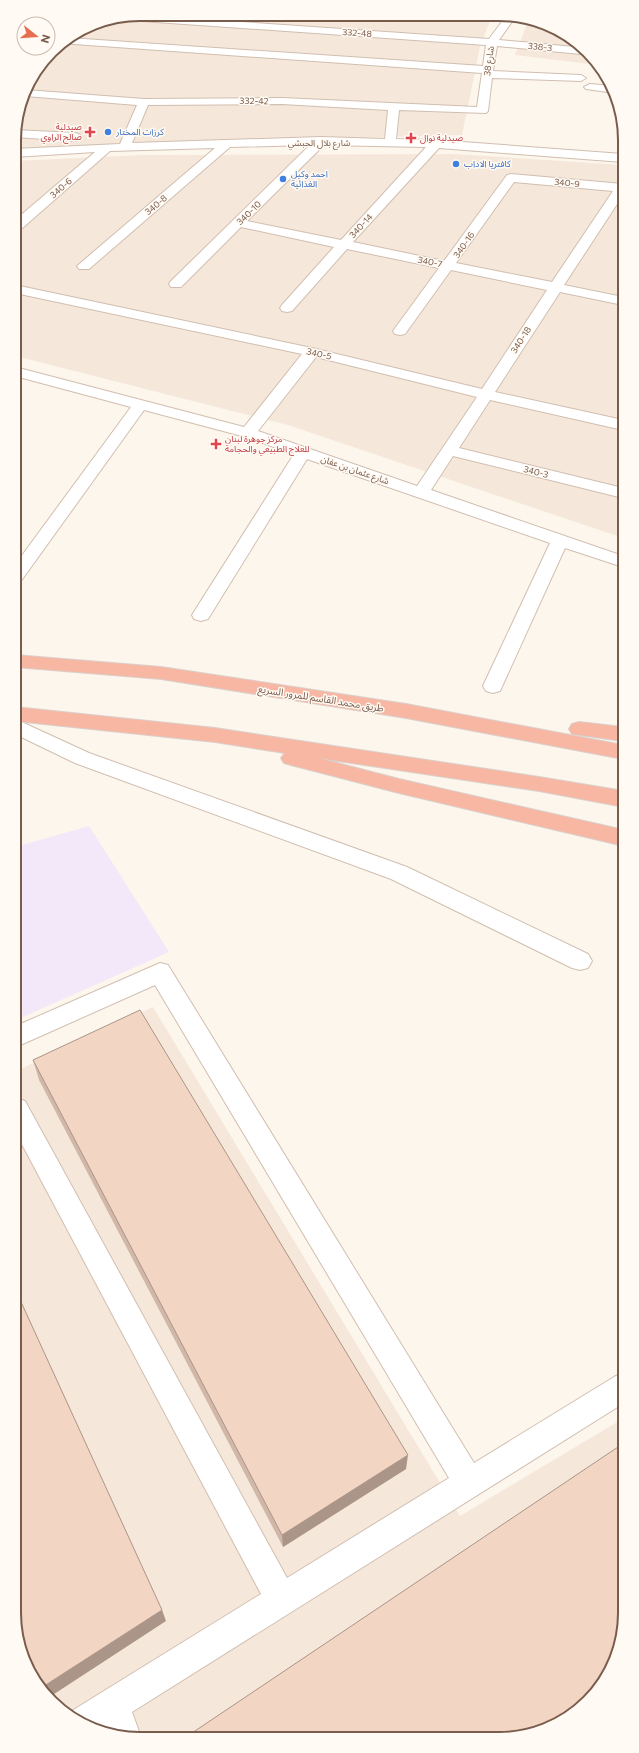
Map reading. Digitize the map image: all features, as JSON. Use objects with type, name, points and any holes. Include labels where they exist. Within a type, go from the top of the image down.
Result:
[{"type":"highway","name":"طريق محمد القاسم للمرور السريع","points":[[21,661],[162,673],[406,711],[618,751]]},
{"type":"highway","points":[[406,711],[618,733]]},
{"type":"highway","points":[[21,715],[215,735],[539,784],[618,798]]},
{"type":"highway","points":[[215,735],[335,771],[618,837]]},
{"type":"street","name":"332-48","points":[[242,21],[492,42]]},
{"type":"street","name":"شارع 38","points":[[482,111],[492,42],[507,22]]},
{"type":"street","name":"338-3","points":[[492,42],[577,51]]},
{"type":"street","points":[[72,43],[581,78]]},
{"type":"street","points":[[590,87],[606,89]]},
{"type":"street","name":"332-42","points":[[31,93],[144,102],[282,101],[482,111]]},
{"type":"street","points":[[21,133],[92,137],[125,142],[144,102]]},
{"type":"street","points":[[390,144],[394,107]]},
{"type":"street","name":"شارع بلال الحبشي","points":[[21,152],[107,148],[125,142],[227,144],[322,142],[436,144],[618,158]]},
{"type":"street","name":"340-10","points":[[176,284],[322,142]]},
{"type":"street","name":"340-8","points":[[84,266],[227,144]]},
{"type":"street","name":"340-14","points":[[287,308],[343,244],[436,144]]},
{"type":"street","name":"340-6","points":[[21,222],[107,148]]},
{"type":"street","name":"340-9","points":[[511,178],[618,188]]},
{"type":"street","name":"340-16","points":[[400,331],[449,266],[511,178]]},
{"type":"street","name":"340-18","points":[[421,493],[618,194]]},
{"type":"street","name":"340-7","points":[[238,223],[618,300]]},
{"type":"street","name":"340-5","points":[[21,290],[312,352],[485,394],[618,424]]},
{"type":"street","points":[[248,433],[312,352]]},
{"type":"street","name":"شارع عثمان بن عفان","points":[[21,376],[248,433],[618,560]]},
{"type":"street","points":[[21,569],[140,405]]},
{"type":"street","name":"340-3","points":[[449,450],[618,492]]},
{"type":"street","points":[[202,615],[303,453]]},
{"type":"street","points":[[493,686],[560,541]]},
{"type":"street","points":[[21,729],[82,758],[399,873],[580,961]]},
{"type":"street","points":[[21,1035],[160,972],[469,1483]]},
{"type":"street","points":[[21,1118],[282,1600]]},
{"type":"street","points":[[88,1720],[618,1391]]},
{"type":"street","points":[[112,1705],[122,1731]]},
{"type":"shaded area","points":[[140,21],[490,21],[480,47],[462,135],[21,148],[21,133],[25,109],[30,95],[41,74],[56,56],[74,41],[95,30],[117,23]]},
{"type":"shaded area","points":[[527,24],[537,27],[558,37],[583,56],[590,64],[515,55]]},
{"type":"shaded area","points":[[455,154],[618,165],[618,536],[288,425],[21,358],[21,161],[142,155]]},
{"type":"shaded area","points":[[89,826],[169,952],[21,1018],[21,845]]},
{"type":"shaded area","points":[[153,1007],[460,1516],[618,1422],[618,1620],[617,1630],[531,1728],[499,1732],[125,1731],[102,1726],[81,1716],[56,1697],[46,1685],[37,1672],[27,1651],[23,1636],[21,1613],[21,1069]]},
{"type":"building","points":[[140,1010],[408,1455],[282,1535],[33,1060]]},
{"type":"building","points":[[21,1302],[162,1610],[46,1685],[30,1658],[23,1636],[21,1613]]},
{"type":"building","points":[[618,1447],[618,1620],[616,1636],[612,1651],[598,1679],[583,1697],[558,1716],[537,1726],[522,1730],[499,1732],[193,1732]]},
{"type":"place","name":"صيدلية صالح الراوي","points":[[90,132]]},
{"type":"place","name":"كرزات المختار","points":[[108,132]]},
{"type":"place","name":"صيدلية نوال","points":[[411,138]]},
{"type":"place","name":"كافتريا الاداب","points":[[456,164]]},
{"type":"place","name":"احمد وكيل الغذائية","points":[[283,179]]},
{"type":"place","name":"مركز جوهرة لبنان للعلاج الطبيعي والحجامة","points":[[216,444]]}]
